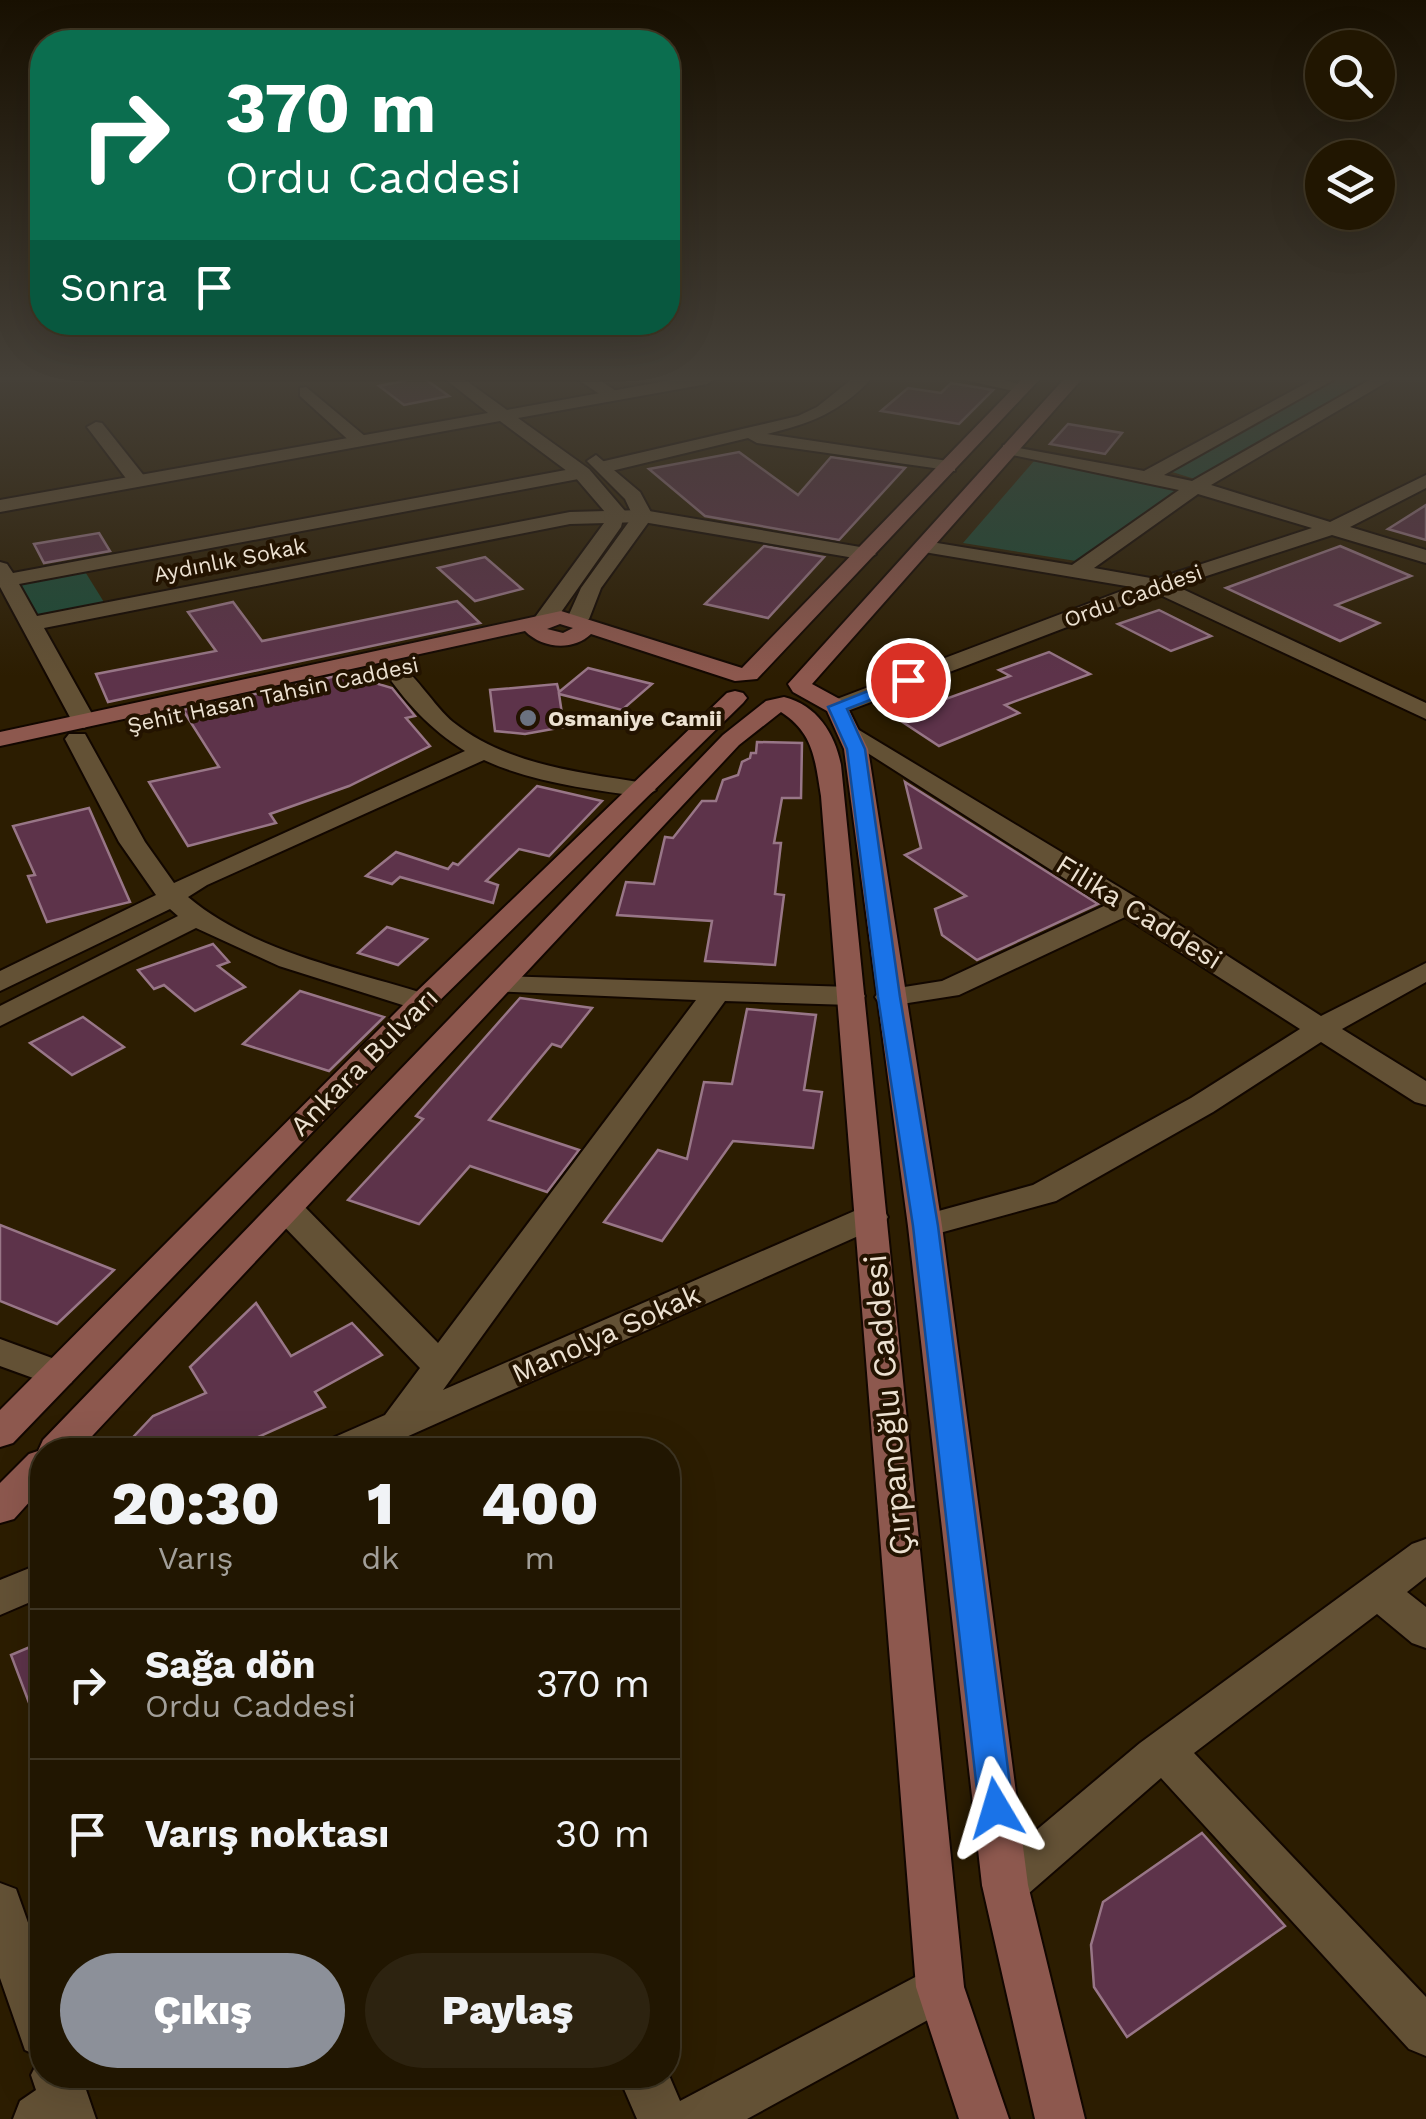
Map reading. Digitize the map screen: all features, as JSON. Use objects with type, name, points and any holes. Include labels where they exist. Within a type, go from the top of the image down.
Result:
[{"type":"main road","name":"Ankara Bulvarı","points":[[0,1433],[422,1002],[644,790],[938,478]]},
{"type":"main road","name":"Ankara Bulvarı","points":[[68,1438],[731,740],[789,695],[984,478]]},
{"type":"main road","name":"Şehit Hasan Tahsin Caddesi","points":[[0,740],[80,730],[394,669],[560,628]]},
{"type":"main road","name":"Şehit Hasan Tahsin Caddesi","points":[[0,756],[80,730],[560,628],[740,686]]},
{"type":"main road","points":[[789,695],[752,705],[740,686],[774,673],[789,695],[843,719]]},
{"type":"main road","name":"Çırpanoğlu Caddesi","points":[[789,695],[820,732],[832,796],[940,1987],[984,2119]]},
{"type":"main road","name":"Çırpanoğlu Caddesi","points":[[843,719],[859,766],[889,997],[925,1226],[1005,1885],[1060,2119]]},
{"type":"main road","points":[[0,1508],[30,1477]]},
{"type":"street","points":[[0,506],[156,478]]},
{"type":"street","points":[[422,1002],[243,941],[196,917],[172,897],[80,730],[4,574],[554,478]]},
{"type":"street","points":[[560,628],[616,516],[606,497],[587,478]]},
{"type":"street","points":[[560,628],[643,516],[633,496],[615,478]]},
{"type":"street","points":[[1151,478],[1195,487],[1426,557]]},
{"type":"street","points":[[1076,571],[1211,478]]},
{"type":"street","name":"Ordu Caddesi","points":[[843,719],[1156,585],[1333,528],[1426,480]]},
{"type":"street","name":"Aydınlık Sokak","points":[[31,624],[541,524],[616,516],[643,516],[866,554]]},
{"type":"street","points":[[925,547],[1156,585],[1426,712]]},
{"type":"street","points":[[394,669],[409,693],[440,725],[481,753],[526,768],[644,790]]},
{"type":"street","name":"Filika Caddesi","points":[[843,719],[1426,1095]]},
{"type":"street","points":[[0,982],[144,914],[198,879],[481,753]]},
{"type":"street","points":[[889,997],[949,989],[1129,904]]},
{"type":"street","points":[[0,1017],[196,917]]},
{"type":"street","points":[[925,1226],[1044,1193],[1202,1105],[1323,1027],[1426,971]]},
{"type":"street","points":[[499,985],[850,996]]},
{"type":"street","points":[[397,1425],[715,994]]},
{"type":"street","points":[[287,1209],[440,1366]]},
{"type":"street","name":"Manolya Sokak","points":[[367,1438],[871,1217]]},
{"type":"street","points":[[0,1352],[58,1374]]},
{"type":"street","points":[[1005,1885],[1164,1750],[1426,1555]]},
{"type":"street","points":[[0,1598],[30,1584]]},
{"type":"street","points":[[1377,1591],[1426,1631]]},
{"type":"street","points":[[1164,1750],[1426,2032]]},
{"type":"street","points":[[0,1905],[30,1996]]},
{"type":"street","points":[[697,2119],[940,1987]]},
{"type":"street","points":[[649,2088],[662,2119]]},
{"type":"green space","points":[[1019,478],[1117,478],[1177,490],[1076,561],[963,543]]},
{"type":"green space","points":[[84,570],[107,607],[38,620],[17,583]]},
{"type":"building","points":[[660,478],[775,478],[798,495],[813,478],[896,478],[839,540],[705,516]]},
{"type":"building","points":[[1426,505],[1426,540],[1388,529]]},
{"type":"building","points":[[99,533],[110,551],[44,563],[34,544]]},
{"type":"building","points":[[764,546],[824,557],[768,618],[705,604]]},
{"type":"building","points":[[1340,546],[1411,576],[1336,605],[1379,623],[1340,641],[1226,588]]},
{"type":"building","points":[[485,557],[522,589],[475,601],[438,568]]},
{"type":"building","points":[[457,601],[480,623],[108,702],[96,674],[216,651],[188,612],[233,602],[262,641]]},
{"type":"building","points":[[1159,610],[1211,636],[1171,651],[1118,624]]},
{"type":"building","points":[[1049,652],[1090,674],[1005,705],[1019,713],[939,746],[895,717],[1010,676],[999,670]]},
{"type":"building","points":[[588,668],[652,684],[622,710],[559,694],[564,727],[525,734],[495,731],[490,690],[557,684],[559,692]]},
{"type":"building","points":[[345,674],[392,688],[415,716],[406,718],[430,746],[349,786],[270,814],[276,823],[188,846],[149,782],[219,767],[183,710]]},
{"type":"building","points":[[757,742],[802,743],[801,798],[782,798],[774,843],[781,843],[775,894],[784,895],[775,965],[705,961],[712,921],[617,915],[626,882],[654,884],[665,837],[673,838],[702,801],[716,801],[723,780],[738,775],[742,762],[756,753]]},
{"type":"building","points":[[905,782],[1098,904],[977,960],[942,935],[935,909],[966,896],[905,855],[921,848]]},
{"type":"building","points":[[537,786],[602,801],[549,856],[519,849],[486,881],[498,885],[493,903],[400,877],[392,884],[366,876],[396,852],[448,869],[453,863],[458,865]]},
{"type":"building","points":[[89,808],[130,902],[47,922],[28,876],[35,875],[13,826]]},
{"type":"building","points":[[387,927],[427,939],[398,965],[358,953]]},
{"type":"building","points":[[213,944],[229,962],[218,966],[245,987],[195,1011],[164,985],[154,989],[138,970]]},
{"type":"building","points":[[300,991],[384,1017],[329,1071],[243,1044]]},
{"type":"building","points":[[520,998],[592,1008],[561,1047],[552,1044],[489,1120],[579,1150],[547,1192],[470,1166],[419,1224],[348,1200],[423,1119],[416,1116]]},
{"type":"building","points":[[747,1009],[816,1015],[804,1090],[822,1092],[813,1148],[733,1141],[662,1241],[604,1222],[658,1150],[687,1159],[704,1082],[732,1084]]},
{"type":"building","points":[[83,1017],[124,1047],[72,1075],[30,1043]]},
{"type":"building","points":[[0,1225],[114,1270],[57,1324],[0,1301]]},
{"type":"building","points":[[256,1303],[291,1356],[352,1323],[382,1355],[315,1392],[325,1407],[256,1438],[132,1438],[153,1416],[206,1393],[190,1367]]},
{"type":"building","points":[[30,1647],[30,1705],[11,1655]]},
{"type":"building","points":[[1202,1833],[1285,1926],[1127,2037],[1094,1987],[1091,1945],[1103,1902]]},
{"type":"place","name":"Osmaniye Camii","points":[[528,718]]},
{"type":"route","points":[[908,680],[837,707],[856,749],[925,1226],[996,1808]]}]
